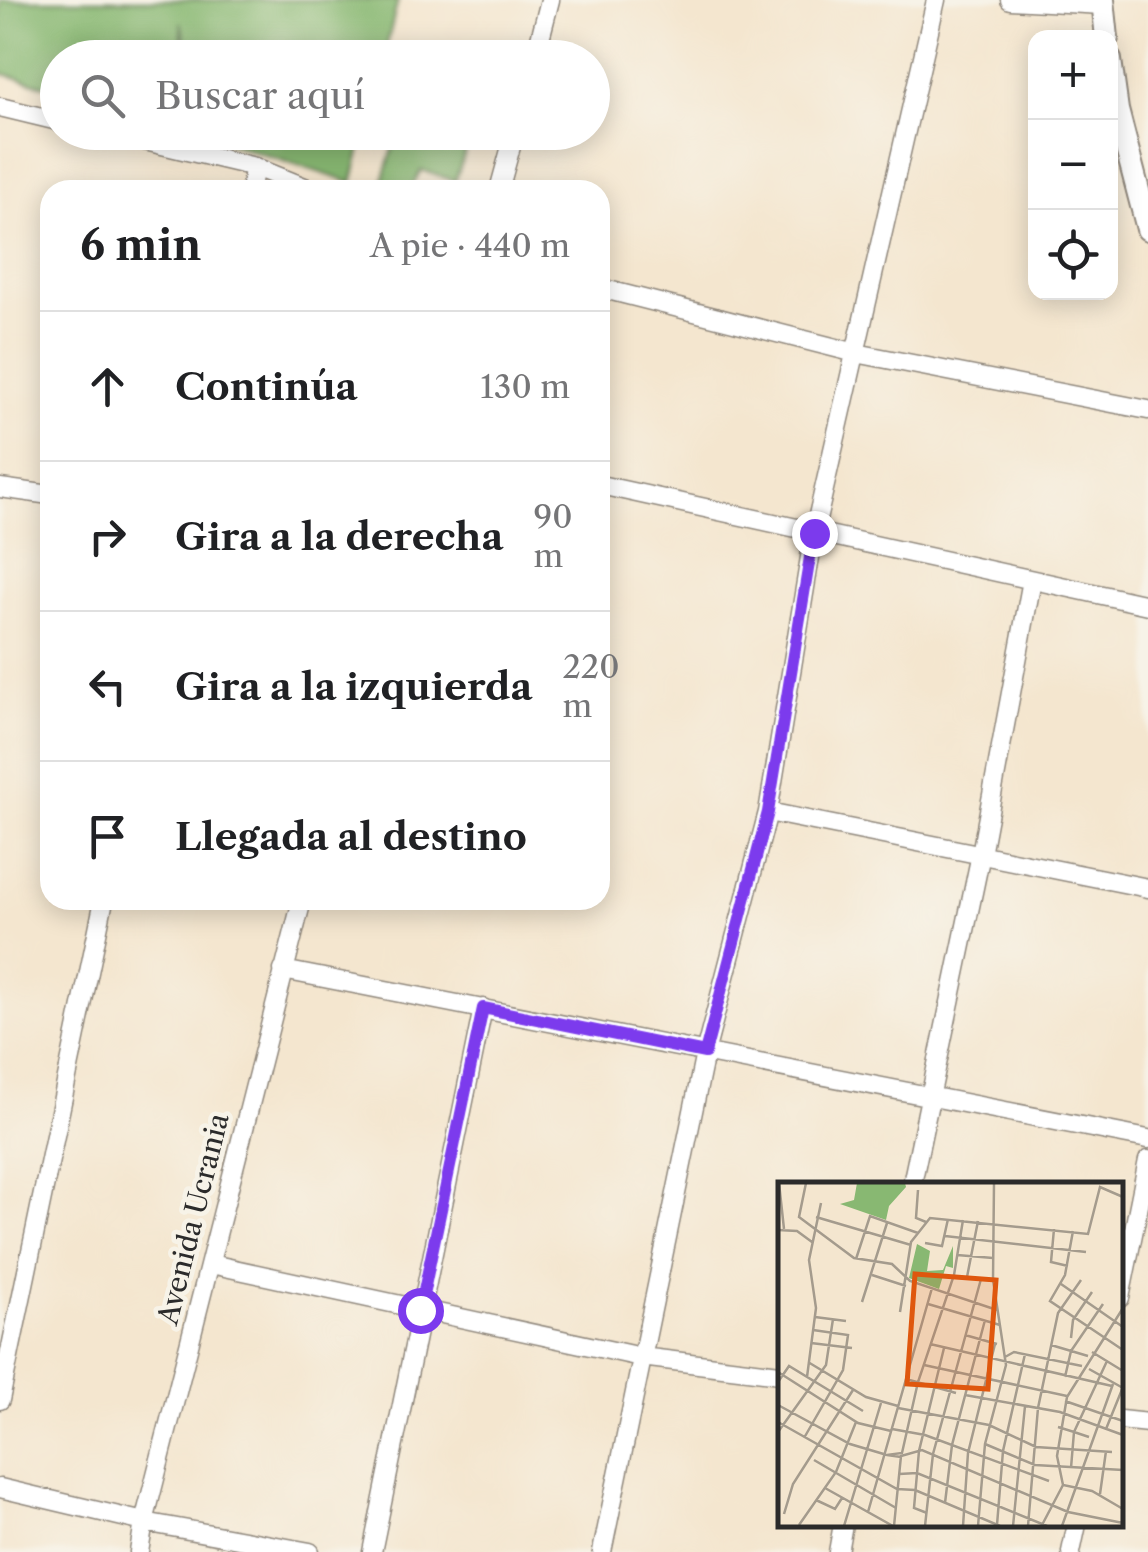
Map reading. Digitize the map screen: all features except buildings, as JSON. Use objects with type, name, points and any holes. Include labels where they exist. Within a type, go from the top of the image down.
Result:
[{"type":"street","points":[[540,40],[550,0]]},
{"type":"street","points":[[602,1552],[705,1053],[768,812],[814,533],[936,0]]},
{"type":"street","points":[[1010,0],[1103,2],[1107,30]]},
{"type":"street","points":[[0,108],[40,117]]},
{"type":"street","points":[[1118,110],[1148,229]]},
{"type":"street","points":[[183,150],[255,167],[287,180]]},
{"type":"street","points":[[502,180],[510,150]]},
{"type":"street","points":[[252,180],[255,167]]},
{"type":"street","points":[[610,291],[856,353],[1148,410]]},
{"type":"street","points":[[610,486],[1148,605]]},
{"type":"street","points":[[0,488],[40,494]]},
{"type":"street","points":[[912,1182],[981,854],[1032,580]]},
{"type":"street","points":[[768,812],[1148,888]]},
{"type":"street","points":[[0,1400],[102,910]]},
{"type":"street","name":"Avenida Ucrania","points":[[140,1552],[144,1522],[299,910]]},
{"type":"street","points":[[283,970],[1148,1138]]},
{"type":"street","points":[[372,1552],[483,1008]]},
{"type":"street","points":[[1123,1283],[1148,1160]]},
{"type":"street","points":[[210,1264],[641,1357],[778,1374]]},
{"type":"street","points":[[1123,1420],[1148,1423]]},
{"type":"street","points":[[0,1488],[144,1522],[310,1552]]},
{"type":"street","points":[[838,1552],[842,1527]]},
{"type":"street","points":[[1072,1552],[1076,1527]]},
{"type":"green space","points":[[0,0],[398,0],[388,40],[185,40],[181,22],[182,40],[40,40],[40,84],[0,73]]},
{"type":"green space","points":[[250,150],[361,150],[353,180]]},
{"type":"green space","points":[[393,150],[466,150],[455,180],[421,170],[416,180],[383,180]]},
{"type":"route","points":[[420,1310],[483,1008],[705,1053],[768,812],[814,533]]}]
